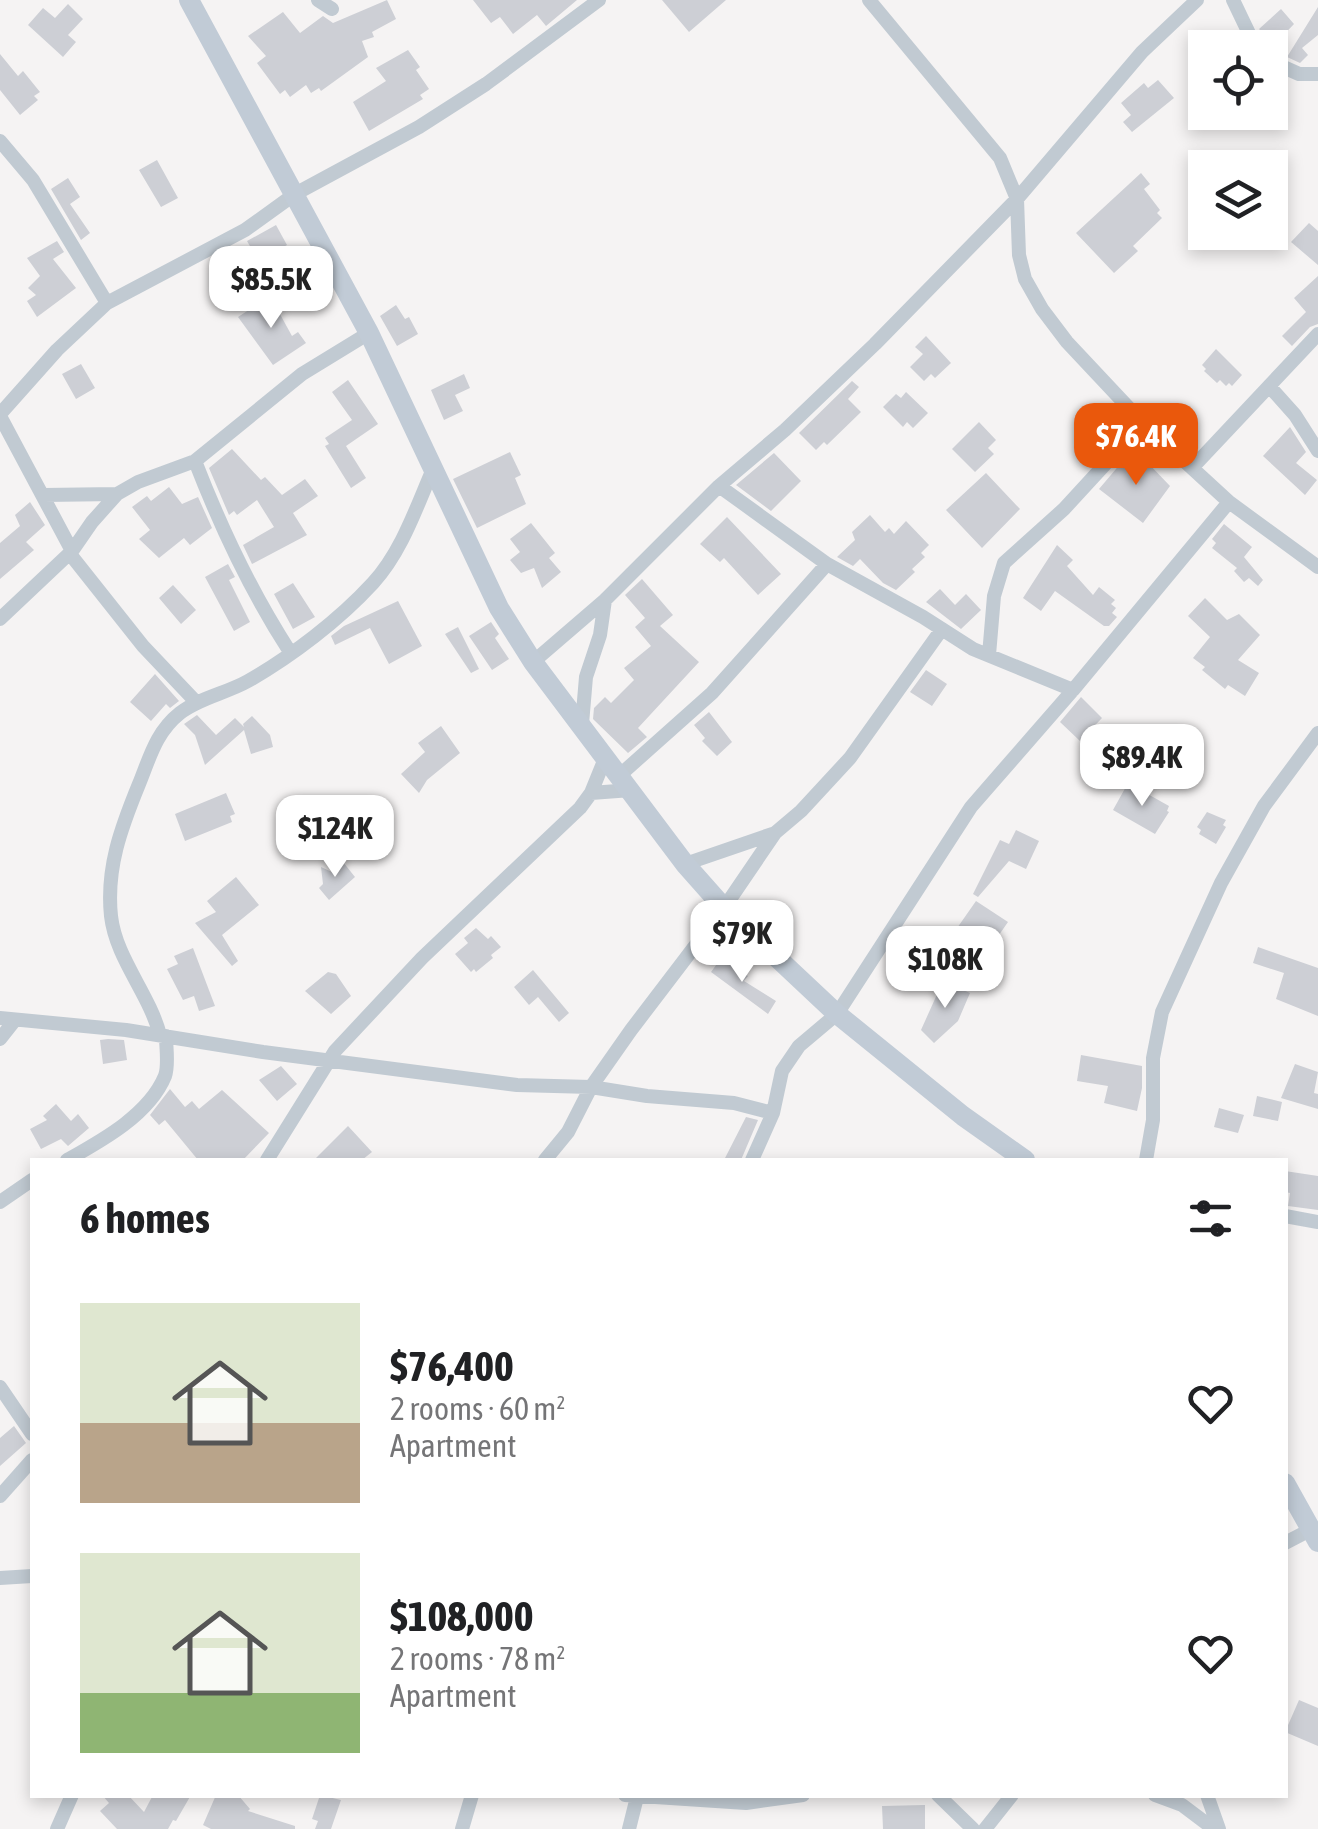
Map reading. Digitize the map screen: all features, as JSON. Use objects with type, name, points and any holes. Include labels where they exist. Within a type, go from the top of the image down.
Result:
[{"type":"street","points":[[189,0],[368,333],[499,608],[533,662],[685,864],[724,908],[838,1014],[1021,1158]]},
{"type":"street","points":[[318,0],[332,9]]},
{"type":"street","points":[[197,703],[143,646],[71,553],[0,415],[56,350],[107,303],[246,230],[295,194],[418,126],[486,84],[599,0]]},
{"type":"street","points":[[869,0],[1000,158],[1016,200],[1019,256],[1026,279],[1042,309],[1068,342],[1143,423],[1229,502],[1318,567]]},
{"type":"street","points":[[533,662],[605,600],[719,486],[818,400],[1016,200],[1142,52],[1197,0]]},
{"type":"street","points":[[1232,0],[1247,30]]},
{"type":"street","points":[[1288,69],[1299,74],[1318,74]]},
{"type":"street","points":[[0,140],[32,180],[107,303]]},
{"type":"street","points":[[0,619],[71,553],[118,494],[195,460],[302,374],[368,333]]},
{"type":"street","points":[[1192,468],[1318,334]]},
{"type":"street","points":[[1270,386],[1318,450]]},
{"type":"street","points":[[989,655],[997,578],[1004,563],[1064,510],[1143,423]]},
{"type":"street","points":[[195,460],[230,545],[290,652]]},
{"type":"street","points":[[69,1158],[121,1125],[156,1093],[167,1072],[163,1035],[116,938],[111,916],[113,853],[120,826],[156,740],[168,723],[197,703],[250,680],[290,652],[338,616],[375,581],[405,535],[433,469]]},
{"type":"street","points":[[719,486],[826,564],[973,649],[1074,690]]},
{"type":"street","points":[[44,494],[118,494]]},
{"type":"street","points":[[753,1158],[773,1113],[782,1072],[799,1046],[838,1014],[972,807],[1229,502]]},
{"type":"street","points":[[591,793],[626,782],[826,564]]},
{"type":"street","points":[[582,724],[586,677],[600,635],[605,600]]},
{"type":"street","points":[[547,1158],[568,1132],[591,1087],[775,834],[850,758],[942,629]]},
{"type":"street","points":[[1146,1158],[1153,1120],[1153,1058],[1162,1012],[1221,883],[1264,806],[1318,733]]},
{"type":"street","points":[[269,1158],[327,1061],[422,958],[580,808],[591,793],[606,756]]},
{"type":"street","points":[[685,864],[775,834]]},
{"type":"street","points":[[126,1030],[150,1004]]},
{"type":"street","points":[[0,1039],[8,1019],[126,1030],[327,1061],[517,1085],[591,1087],[734,1103],[773,1113]]},
{"type":"street","points":[[0,1202],[30,1181]]},
{"type":"street","points":[[1288,1217],[1318,1222]]},
{"type":"street","points":[[0,1387],[30,1431]]},
{"type":"street","points":[[0,1496],[30,1462]]},
{"type":"street","points":[[1288,1488],[1314,1536],[1288,1542]]},
{"type":"street","points":[[0,1578],[30,1576]]},
{"type":"street","points":[[57,1829],[71,1798]]},
{"type":"street","points":[[462,1829],[471,1798]]},
{"type":"street","points":[[629,1829],[631,1798]]},
{"type":"street","points":[[660,1798],[746,1804],[784,1798]]},
{"type":"street","points":[[941,1798],[974,1829]]},
{"type":"street","points":[[985,1829],[1010,1798]]},
{"type":"street","points":[[1163,1798],[1182,1805],[1216,1829]]},
{"type":"street","points":[[1208,1798],[1216,1829]]},
{"type":"building","points":[[387,0],[396,19],[372,32],[374,37],[362,41],[368,57],[321,91],[319,88],[311,93],[306,85],[290,97],[285,90],[280,94],[257,63],[266,56],[248,36],[283,12],[300,33],[323,16],[333,23]]},
{"type":"building","points":[[473,0],[577,0],[546,26],[537,15],[513,34],[500,17],[491,23]]},
{"type":"building","points":[[662,0],[726,0],[689,32]]},
{"type":"building","points":[[68,4],[83,19],[68,35],[76,42],[63,57],[28,25],[43,8],[55,18]]},
{"type":"building","points":[[1318,7],[1318,35],[1302,48],[1308,55],[1300,63],[1288,55]]},
{"type":"building","points":[[1281,9],[1294,24],[1288,30],[1259,29]]},
{"type":"building","points":[[408,50],[429,89],[420,95],[423,99],[369,131],[353,102],[386,81],[376,68]]},
{"type":"building","points":[[0,54],[18,76],[23,71],[40,92],[34,96],[38,100],[20,115],[0,90]]},
{"type":"building","points":[[1158,80],[1174,98],[1132,132],[1123,122],[1131,115],[1121,103],[1144,83],[1148,88]]},
{"type":"building","points":[[157,160],[178,198],[161,207],[139,170]]},
{"type":"building","points":[[1141,173],[1150,184],[1144,189],[1162,218],[1133,246],[1138,251],[1114,273],[1076,233]]},
{"type":"building","points":[[68,178],[80,197],[70,204],[90,233],[81,240],[51,189]]},
{"type":"building","points":[[1309,223],[1318,231],[1318,265],[1291,242]]},
{"type":"building","points":[[276,225],[287,245],[277,251],[279,264],[265,272],[247,241]]},
{"type":"building","points":[[57,241],[64,252],[53,259],[76,288],[37,317],[27,301],[36,295],[28,288],[40,276],[27,258]]},
{"type":"building","points":[[1318,276],[1318,324],[1292,346],[1282,336],[1306,312],[1294,298]]},
{"type":"building","points":[[270,296],[292,336],[298,332],[306,343],[273,365],[238,317]]},
{"type":"building","points":[[396,305],[405,319],[409,317],[418,334],[397,346],[380,316]]},
{"type":"building","points":[[926,336],[951,363],[935,378],[931,374],[924,381],[910,367],[923,354],[915,347]]},
{"type":"building","points":[[1216,349],[1242,375],[1232,386],[1220,380],[1217,383],[1204,371],[1202,365]]},
{"type":"building","points":[[81,364],[95,388],[76,399],[62,374]]},
{"type":"building","points":[[464,374],[470,388],[455,395],[463,411],[444,420],[431,390]]},
{"type":"building","points":[[348,380],[378,424],[346,446],[366,478],[351,488],[325,446],[329,444],[325,438],[352,420],[332,392]]},
{"type":"building","points":[[852,381],[859,387],[848,399],[861,412],[827,445],[824,442],[816,450],[799,433]]},
{"type":"building","points":[[906,392],[928,413],[913,428],[907,422],[903,427],[883,407],[896,394],[901,398]]},
{"type":"building","points":[[979,422],[996,440],[988,448],[994,454],[975,472],[952,449]]},
{"type":"building","points":[[1290,427],[1306,452],[1296,463],[1317,480],[1305,495],[1263,456]]},
{"type":"building","points":[[232,449],[261,480],[265,477],[282,495],[305,479],[318,496],[293,513],[307,535],[252,564],[243,545],[274,527],[257,500],[237,515],[234,511],[229,515],[209,468]]},
{"type":"building","points":[[510,452],[521,475],[515,478],[526,504],[477,528],[453,479]]},
{"type":"building","points":[[774,453],[801,481],[771,511],[736,485]]},
{"type":"building","points":[[1127,456],[1140,469],[1147,462],[1170,486],[1143,523],[1099,489]]},
{"type":"building","points":[[986,473],[1020,509],[982,548],[946,510]]},
{"type":"building","points":[[169,487],[182,504],[198,497],[212,528],[190,545],[184,538],[159,558],[139,539],[150,530],[132,507],[147,496],[151,501]]},
{"type":"building","points":[[30,502],[45,525],[26,542],[34,550],[0,579],[0,543],[20,526],[15,515]]},
{"type":"building","points":[[870,515],[885,532],[889,528],[894,534],[906,521],[929,545],[921,553],[925,557],[912,569],[915,572],[896,590],[883,583],[860,559],[853,566],[837,557],[855,540],[852,532]]},
{"type":"building","points":[[727,517],[781,574],[758,595],[724,558],[720,562],[700,544]]},
{"type":"building","points":[[531,523],[555,553],[549,558],[561,572],[542,588],[534,568],[521,573],[510,560],[520,552],[510,539]]},
{"type":"building","points":[[1224,524],[1252,547],[1244,557],[1263,580],[1258,586],[1249,578],[1244,582],[1234,571],[1237,568],[1212,548],[1216,543],[1212,539]]},
{"type":"building","points":[[1057,545],[1073,560],[1067,566],[1093,595],[1099,587],[1115,600],[1112,613],[1117,617],[1109,626],[1055,591],[1041,611],[1023,598]]},
{"type":"building","points":[[228,564],[235,577],[229,580],[250,622],[234,631],[205,577]]},
{"type":"building","points":[[642,579],[673,615],[660,626],[699,662],[638,728],[647,737],[628,753],[593,719],[594,708],[605,697],[611,703],[634,680],[624,668],[651,646],[635,627],[645,618],[625,595]]},
{"type":"building","points":[[293,583],[315,617],[293,629],[274,594]]},
{"type":"building","points":[[173,585],[196,610],[181,624],[159,598]]},
{"type":"building","points":[[940,589],[955,605],[966,594],[981,610],[961,629],[926,602]]},
{"type":"building","points":[[1205,598],[1227,620],[1239,614],[1260,635],[1238,660],[1259,673],[1245,696],[1228,685],[1225,689],[1193,658],[1210,637],[1188,616]]},
{"type":"building","points":[[398,601],[422,646],[389,664],[370,628],[335,645],[331,636],[344,626]]},
{"type":"building","points":[[491,622],[499,634],[495,638],[509,659],[492,670],[469,636]]},
{"type":"building","points":[[458,627],[479,669],[471,673],[445,634]]},
{"type":"building","points":[[926,670],[947,684],[932,706],[910,692]]},
{"type":"building","points":[[155,674],[179,701],[170,708],[166,704],[151,721],[130,702]]},
{"type":"building","points":[[1081,697],[1102,718],[1080,741],[1060,722]]},
{"type":"building","points":[[709,712],[732,742],[717,756],[702,741],[705,738],[694,725]]},
{"type":"building","points":[[197,715],[216,735],[235,718],[244,727],[252,716],[270,735],[273,747],[251,754],[244,730],[205,765],[195,735],[184,724]]},
{"type":"building","points":[[441,726],[460,753],[427,780],[419,793],[401,774],[425,752],[418,743]]},
{"type":"building","points":[[1128,783],[1169,806],[1155,834],[1113,810]]},
{"type":"building","points":[[226,793],[235,814],[230,816],[232,822],[185,841],[175,814]]},
{"type":"building","points":[[1207,812],[1226,820],[1216,844],[1199,834],[1201,830],[1197,827]]},
{"type":"building","points":[[1016,830],[1039,841],[1026,869],[1009,861],[978,897],[973,894],[1000,840],[1009,844]]},
{"type":"building","points":[[343,862],[355,877],[329,900],[319,888],[323,884],[321,867],[332,872]]},
{"type":"building","points":[[236,877],[259,905],[222,935],[238,961],[232,966],[195,923],[216,912],[207,901]]},
{"type":"building","points":[[976,901],[1008,922],[983,958],[959,941],[962,936],[955,931]]},
{"type":"building","points":[[476,928],[501,947],[491,955],[493,958],[471,972],[455,954],[468,943],[464,938]]},
{"type":"building","points":[[1258,947],[1318,968],[1318,1016],[1276,999],[1284,973],[1253,963]]},
{"type":"building","points":[[193,948],[215,1006],[199,1011],[194,996],[183,1000],[167,969],[178,964],[174,956]]},
{"type":"building","points":[[722,957],[748,976],[744,981],[776,1001],[768,1014],[711,972]]},
{"type":"building","points":[[533,970],[569,1013],[559,1022],[538,997],[529,1005],[514,987]]},
{"type":"building","points":[[328,972],[336,974],[351,996],[331,1014],[305,991]]},
{"type":"building","points":[[943,981],[970,993],[958,1021],[934,1043],[921,1030]]},
{"type":"building","points":[[100,1040],[124,1040],[127,1060],[103,1064]]},
{"type":"building","points":[[1081,1055],[1142,1066],[1137,1111],[1104,1103],[1108,1086],[1077,1081]]},
{"type":"building","points":[[1295,1064],[1318,1072],[1314,1093],[1318,1094],[1318,1109],[1281,1098]]},
{"type":"building","points":[[281,1066],[297,1084],[277,1101],[259,1080]]},
{"type":"building","points":[[170,1089],[185,1107],[192,1101],[199,1109],[222,1090],[269,1133],[245,1158],[196,1158],[165,1120],[159,1125],[150,1115]]},
{"type":"building","points":[[1257,1096],[1282,1102],[1278,1121],[1253,1116]]},
{"type":"building","points":[[56,1104],[71,1121],[78,1114],[89,1128],[68,1146],[61,1139],[41,1149],[30,1129],[47,1120],[43,1116]]},
{"type":"building","points":[[1219,1108],[1244,1115],[1238,1133],[1214,1127]]},
{"type":"building","points":[[746,1117],[758,1120],[742,1158],[725,1158]]},
{"type":"building","points":[[348,1126],[372,1152],[364,1158],[316,1158]]},
{"type":"building","points":[[1288,1171],[1318,1176],[1318,1210],[1288,1206]]},
{"type":"building","points":[[14,1426],[26,1443],[0,1466],[0,1438]]},
{"type":"building","points":[[1299,1700],[1318,1708],[1318,1746],[1288,1733]]},
{"type":"building","points":[[105,1798],[131,1798],[144,1812],[151,1798],[189,1798],[168,1829],[117,1829],[100,1811],[109,1803]]},
{"type":"building","points":[[215,1798],[241,1798],[248,1811],[295,1829],[211,1829],[203,1825]]},
{"type":"building","points":[[319,1798],[341,1800],[331,1829],[315,1829],[318,1821],[312,1819]]},
{"type":"building","points":[[925,1805],[925,1829],[883,1829],[882,1806]]}]
